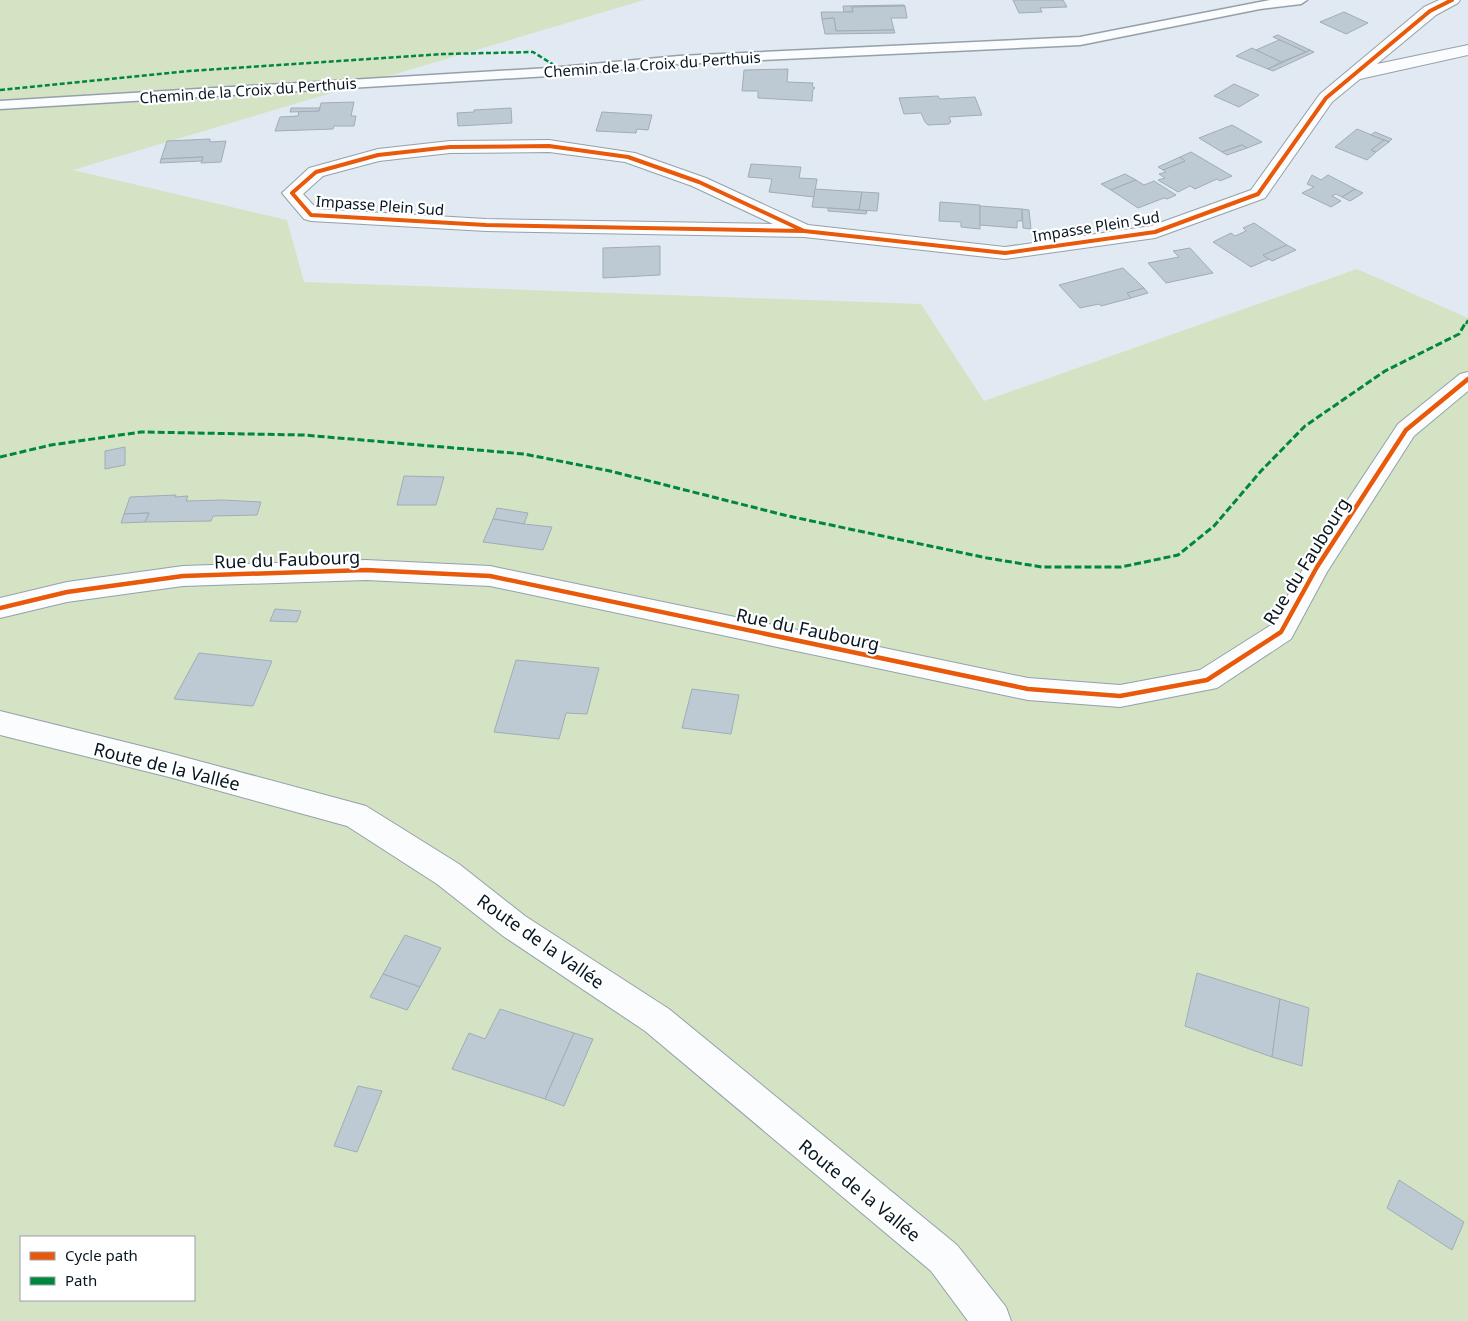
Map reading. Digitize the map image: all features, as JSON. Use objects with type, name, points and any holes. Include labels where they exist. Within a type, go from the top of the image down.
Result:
[{"type":"street","name":"Impasse Plein Sud","points":[[804,232],[699,182],[628,158],[549,146],[450,147],[378,155],[316,172],[292,193],[311,215],[486,225],[804,232],[1005,253],[1155,232],[1258,194],[1326,98],[1430,11],[1452,0]]},
{"type":"street","name":"Impasse Plein Sud","points":[[1353,74],[1468,50]]},
{"type":"street","name":"Rue du Faubourg","points":[[0,608],[67,592],[183,576],[366,570],[490,576],[1028,689],[1120,696],[1207,680],[1281,632],[1317,567],[1406,430],[1468,379]]},
{"type":"street","name":"Route de la Vallée","points":[[0,723],[169,765],[356,815],[448,874],[514,926],[657,1020],[944,1258],[992,1321]]},
{"type":"lane","name":"Chemin de la Croix du Perthuis","points":[[0,105],[549,72],[679,60],[1080,42],[1260,5],[1301,0]]},
{"type":"green space","points":[[0,0],[644,0],[73,170],[287,220],[304,282],[921,304],[984,401],[1357,269],[1468,318],[1468,1321],[0,1321]]},
{"type":"building","points":[[1013,0],[1063,0],[1067,7],[1040,8],[1042,12],[1019,13]]},
{"type":"building","points":[[904,5],[852,7],[853,12],[844,12],[843,6]]},
{"type":"building","points":[[905,6],[907,18],[891,18],[894,30],[836,31],[834,18],[822,19],[821,12],[853,12],[852,7]]},
{"type":"building","points":[[1344,12],[1368,23],[1346,34],[1320,22]]},
{"type":"building","points":[[834,18],[836,31],[894,30],[895,33],[825,34],[822,19]]},
{"type":"building","points":[[1278,35],[1310,50],[1306,52],[1273,37]]},
{"type":"building","points":[[1279,40],[1306,52],[1281,62],[1256,50]]},
{"type":"building","points":[[1252,48],[1281,62],[1268,69],[1236,56]]},
{"type":"building","points":[[1310,50],[1314,52],[1273,71],[1268,69]]},
{"type":"building","points":[[788,69],[787,82],[813,83],[812,86],[815,88],[813,89],[812,101],[758,98],[758,91],[742,91],[744,70]]},
{"type":"building","points":[[1234,84],[1259,95],[1239,107],[1214,96]]},
{"type":"building","points":[[938,96],[940,99],[975,97],[982,115],[949,117],[951,122],[949,124],[928,125],[921,113],[904,114],[899,98]]},
{"type":"building","points":[[354,102],[351,116],[356,116],[354,126],[334,126],[333,129],[275,131],[280,117],[298,116],[299,111],[319,111],[321,103]]},
{"type":"building","points":[[291,108],[320,108],[319,111],[290,112]]},
{"type":"building","points":[[511,108],[512,123],[458,126],[457,113]]},
{"type":"building","points":[[602,112],[652,115],[648,130],[637,129],[636,133],[596,131]]},
{"type":"building","points":[[1232,125],[1262,142],[1247,148],[1242,145],[1222,152],[1199,138]]},
{"type":"building","points":[[1357,129],[1384,140],[1371,150],[1376,152],[1367,160],[1335,147]]},
{"type":"building","points":[[1375,132],[1392,139],[1389,142],[1371,135]]},
{"type":"building","points":[[210,139],[210,142],[226,141],[221,162],[201,163],[203,157],[161,159],[167,141]]},
{"type":"building","points":[[1384,140],[1389,142],[1376,152],[1371,150]]},
{"type":"building","points":[[1242,145],[1247,148],[1227,155],[1222,152]]},
{"type":"building","points":[[1191,152],[1232,176],[1220,181],[1217,179],[1195,189],[1190,186],[1178,192],[1158,180],[1165,178],[1159,174],[1166,172],[1163,170],[1185,161],[1180,157]]},
{"type":"building","points":[[203,157],[202,161],[160,163],[161,159]]},
{"type":"building","points":[[1180,157],[1185,161],[1163,170],[1158,167]]},
{"type":"building","points":[[751,164],[801,167],[799,178],[817,179],[814,197],[769,192],[772,179],[748,177]]},
{"type":"building","points":[[1125,174],[1136,180],[1111,190],[1101,184]]},
{"type":"building","points":[[1312,175],[1321,180],[1328,175],[1355,189],[1342,197],[1336,194],[1332,196],[1341,201],[1331,207],[1302,193],[1314,187],[1307,184]]},
{"type":"building","points":[[1136,180],[1144,185],[1154,181],[1176,195],[1138,208],[1111,190]]},
{"type":"building","points":[[815,189],[862,192],[859,210],[812,207]]},
{"type":"building","points":[[1355,189],[1363,193],[1350,201],[1342,197]]},
{"type":"building","points":[[862,192],[879,193],[877,211],[859,210]]},
{"type":"building","points":[[940,202],[980,205],[980,229],[961,227],[961,222],[939,221]]},
{"type":"building","points":[[980,206],[1022,209],[1022,221],[1017,221],[1017,228],[980,225]]},
{"type":"building","points":[[828,208],[867,211],[866,214],[828,211]]},
{"type":"building","points":[[1022,209],[1029,210],[1031,229],[1023,228]]},
{"type":"building","points":[[1254,223],[1287,245],[1263,255],[1269,259],[1251,267],[1213,242],[1231,233],[1235,236],[1246,231],[1243,228]]},
{"type":"building","points":[[1287,245],[1296,250],[1272,261],[1263,255]]},
{"type":"building","points":[[660,246],[660,275],[603,278],[603,248]]},
{"type":"building","points":[[1190,248],[1213,273],[1166,283],[1148,263],[1179,257],[1173,251]]},
{"type":"building","points":[[1123,268],[1144,288],[1127,293],[1131,298],[1101,306],[1099,304],[1080,308],[1059,285]]},
{"type":"building","points":[[1144,288],[1148,293],[1131,298],[1127,293]]},
{"type":"building","points":[[125,447],[125,465],[105,469],[105,451]]},
{"type":"building","points":[[404,476],[444,477],[436,505],[397,505]]},
{"type":"building","points":[[176,495],[175,497],[188,496],[186,501],[261,502],[257,515],[213,516],[211,521],[145,522],[149,513],[124,514],[130,497]]},
{"type":"building","points":[[497,508],[528,513],[524,524],[493,519]]},
{"type":"building","points":[[149,513],[145,522],[121,523],[124,514]]},
{"type":"building","points":[[493,519],[552,527],[543,550],[483,542]]},
{"type":"building","points":[[275,609],[301,611],[297,622],[270,621]]},
{"type":"building","points":[[199,653],[272,661],[253,706],[174,699]]},
{"type":"building","points":[[516,660],[599,668],[587,714],[566,713],[559,739],[494,732]]},
{"type":"building","points":[[692,689],[739,695],[731,734],[682,728]]},
{"type":"building","points":[[405,935],[441,948],[420,987],[383,974]]},
{"type":"building","points":[[1197,973],[1280,999],[1272,1057],[1185,1026]]},
{"type":"building","points":[[383,974],[420,987],[407,1010],[370,997]]},
{"type":"building","points":[[1280,999],[1309,1008],[1302,1066],[1272,1057]]},
{"type":"building","points":[[500,1009],[574,1033],[545,1099],[452,1069],[469,1033],[485,1039]]},
{"type":"building","points":[[574,1033],[593,1039],[564,1106],[545,1099]]},
{"type":"building","points":[[358,1086],[382,1091],[357,1152],[334,1146]]},
{"type":"building","points":[[1399,1180],[1464,1222],[1452,1250],[1387,1208]]},
{"type":"marked path","points":[[0,90],[189,71],[443,54],[533,52],[562,70]]},
{"type":"marked path","points":[[0,457],[51,445],[141,432],[304,435],[524,454],[610,471],[788,516],[987,558],[1042,567],[1121,567],[1178,555],[1214,526],[1261,471],[1305,426],[1385,371],[1459,334],[1468,320]]},
{"type":"cycle path","points":[[804,231],[699,182],[628,157],[549,146],[450,147],[378,155],[316,172],[292,193],[311,215],[486,225],[804,231],[1005,253],[1155,232],[1258,194],[1326,98],[1430,11],[1452,0]]},
{"type":"cycle path","points":[[0,608],[67,592],[183,576],[366,570],[490,576],[1028,689],[1120,696],[1207,680],[1281,632],[1317,567],[1406,430],[1468,379]]}]
